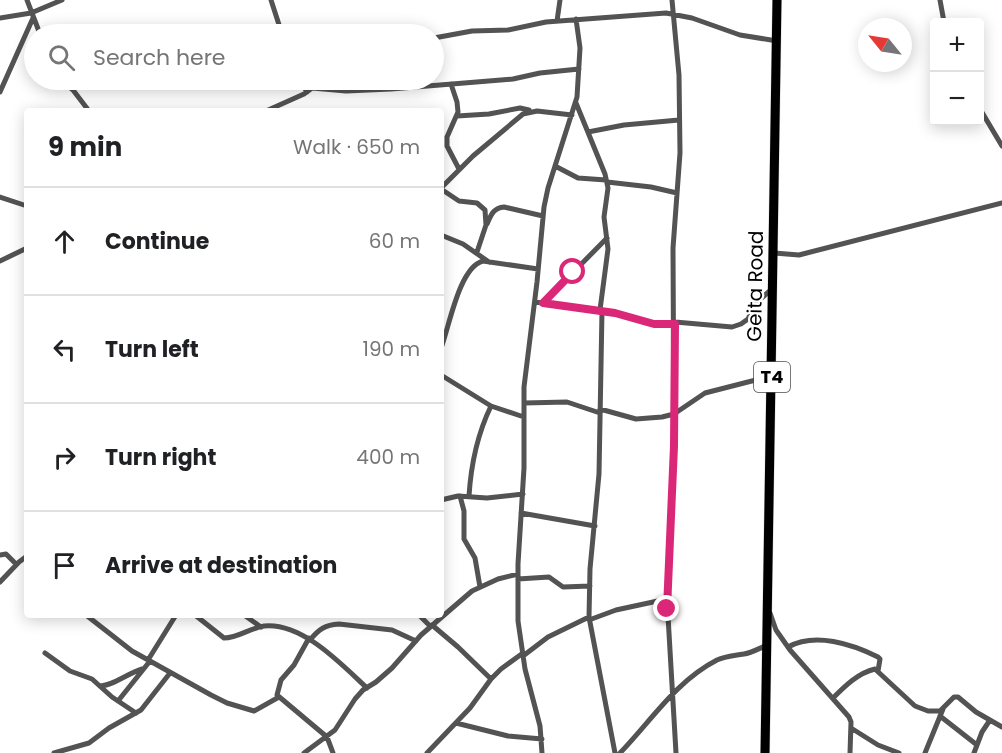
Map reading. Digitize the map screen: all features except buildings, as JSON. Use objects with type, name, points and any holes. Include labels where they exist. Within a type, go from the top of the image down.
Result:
[{"type":"highway","name":"Geita Road","points":[[765,753],[777,0]]},
{"type":"street","points":[[27,0],[36,24]]},
{"type":"street","points":[[43,7],[46,0]]},
{"type":"street","points":[[0,18],[32,15],[43,7],[62,0]]},
{"type":"street","points":[[271,0],[279,24]]},
{"type":"street","points":[[557,21],[560,0]]},
{"type":"street","points":[[672,0],[680,75],[680,153],[673,248],[674,414],[667,599],[676,753]]},
{"type":"street","points":[[940,0],[943,18]]},
{"type":"street","points":[[444,36],[472,31],[508,30],[576,19],[674,14],[693,18],[740,35],[778,42]]},
{"type":"street","points":[[28,24],[32,15]]},
{"type":"street","points":[[542,753],[542,739],[518,621],[524,387],[548,188],[576,102],[580,48],[576,19]]},
{"type":"street","points":[[0,92],[24,34]]},
{"type":"street","points":[[444,85],[513,79],[540,73],[579,69]]},
{"type":"street","points":[[451,84],[457,102],[457,116],[447,137],[447,146],[459,169]]},
{"type":"street","points":[[73,90],[87,108]]},
{"type":"street","points":[[272,108],[309,90],[376,90]]},
{"type":"street","points":[[576,102],[607,181],[604,217],[607,265],[601,311],[599,474],[589,619],[615,753]]},
{"type":"street","points":[[457,116],[489,114],[520,108],[572,115]]},
{"type":"street","points":[[444,186],[459,169],[523,114],[534,111]]},
{"type":"street","points":[[984,116],[1002,146]]},
{"type":"street","points":[[588,132],[624,124],[679,120]]},
{"type":"street","points":[[555,166],[587,180],[651,187],[677,193]]},
{"type":"street","points":[[444,191],[459,201],[482,205],[486,215],[486,225]]},
{"type":"street","points":[[0,197],[24,205]]},
{"type":"street","points":[[774,253],[799,255],[1002,203]]},
{"type":"street","points":[[477,252],[486,225],[498,208],[511,208],[543,216]]},
{"type":"street","points":[[444,236],[477,252],[490,263]]},
{"type":"street","points":[[543,303],[607,238]]},
{"type":"street","points":[[0,261],[24,249]]},
{"type":"street","points":[[444,334],[457,297],[470,270],[479,262],[538,268]]},
{"type":"street","points":[[535,302],[601,311],[654,324],[675,323],[732,327],[748,319],[757,302],[774,288]]},
{"type":"street","points":[[524,403],[567,402],[636,419],[674,414],[705,393],[772,375]]},
{"type":"street","points":[[444,377],[491,406],[524,417]]},
{"type":"street","points":[[469,496],[472,460],[491,406]]},
{"type":"street","points":[[444,499],[460,496],[487,498],[523,494]]},
{"type":"street","points":[[460,496],[464,511],[464,539],[475,558],[480,586]]},
{"type":"street","points":[[521,513],[595,526]]},
{"type":"street","points":[[0,555],[8,555],[16,564]]},
{"type":"street","points":[[0,582],[24,558]]},
{"type":"street","points":[[444,615],[480,586],[518,576],[545,576],[563,587],[590,586]]},
{"type":"street","points":[[427,753],[456,723],[501,669],[556,632],[616,610],[667,599]]},
{"type":"street","points":[[768,606],[776,630],[807,670],[849,717],[850,753]]},
{"type":"street","points":[[90,618],[118,642],[227,703],[257,711],[279,697]]},
{"type":"street","points":[[118,701],[144,668],[174,618]]},
{"type":"street","points":[[199,618],[224,638],[261,627],[274,626],[290,630],[310,639],[367,688]]},
{"type":"street","points":[[248,618],[261,627]]},
{"type":"street","points":[[422,618],[458,647],[491,679]]},
{"type":"street","points":[[304,753],[327,737],[343,720],[355,699],[402,658],[440,618]]},
{"type":"street","points":[[333,753],[327,737],[279,697],[277,690],[281,680],[310,639],[325,626],[339,624],[392,630],[416,641]]},
{"type":"street","points":[[788,646],[817,640],[855,647],[878,657],[880,663],[878,671]]},
{"type":"street","points":[[620,753],[672,695],[715,661],[730,655],[745,654],[765,646]]},
{"type":"street","points":[[45,653],[70,671],[92,679],[136,713]]},
{"type":"street","points":[[100,686],[144,668]]},
{"type":"street","points":[[833,698],[865,672],[875,669],[915,706],[928,711],[940,711],[951,700],[958,698],[1002,727]]},
{"type":"street","points":[[54,753],[89,743],[141,710],[170,673]]},
{"type":"street","points":[[927,752],[943,708]]},
{"type":"street","points":[[940,716],[977,745]]},
{"type":"street","points":[[974,753],[990,720]]},
{"type":"street","points":[[456,723],[508,736],[542,739]]},
{"type":"street","points":[[851,728],[878,746],[899,753]]},
{"type":"route","points":[[573,272],[543,303],[615,313],[654,324],[675,324],[674,446],[667,609]]}]
